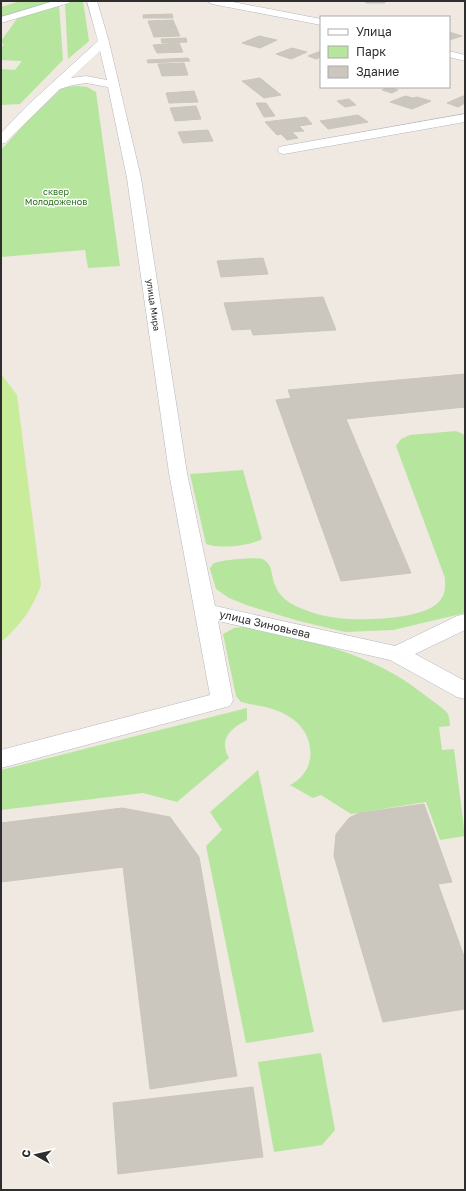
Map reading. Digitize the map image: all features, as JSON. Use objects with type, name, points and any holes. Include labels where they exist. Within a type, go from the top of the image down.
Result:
[{"type":"street","points":[[1,20],[65,1]]},
{"type":"street","name":"улица Мира","points":[[92,1],[104,42],[134,178],[178,473],[205,611]]},
{"type":"street","points":[[212,1],[320,22]]},
{"type":"street","points":[[1,140],[32,108],[104,42]]},
{"type":"street","points":[[450,54],[465,58]]},
{"type":"street","points":[[55,87],[73,80],[87,80],[114,85]]},
{"type":"street","points":[[284,150],[465,118]]},
{"type":"street","name":"улица Зиновьева","points":[[1,759],[222,700],[205,611],[397,654],[465,691]]},
{"type":"street","points":[[397,654],[465,621]]},
{"type":"green space","points":[[21,1],[59,1],[1,19],[1,7]]},
{"type":"green space","points":[[70,1],[83,1],[89,41],[68,59],[65,3]]},
{"type":"green space","points":[[59,5],[63,60],[20,104],[1,105],[1,69],[15,70],[22,61],[1,60],[1,47],[4,45],[1,41],[19,16]]},
{"type":"green space","name":"сквер Молодоженов","points":[[65,87],[87,87],[96,92],[120,266],[88,268],[85,250],[1,257],[1,150],[52,93]]},
{"type":"green space","points":[[1,374],[17,395],[41,585],[30,609],[14,630],[1,642]]},
{"type":"green space","points":[[456,431],[465,435],[465,613],[393,630],[345,632],[299,621],[249,606],[229,598],[216,589],[210,569],[213,564],[229,560],[258,558],[268,563],[279,593],[290,603],[304,610],[334,617],[371,619],[398,617],[425,611],[434,606],[444,594],[445,578],[396,446],[401,439],[410,435]]},
{"type":"green space","points":[[243,470],[262,539],[234,546],[212,546],[206,544],[190,474]]},
{"type":"green space","points":[[244,627],[314,643],[381,667],[402,679],[436,703],[446,712],[448,714],[450,726],[439,727],[442,750],[454,749],[465,836],[440,840],[426,802],[351,814],[321,795],[313,798],[290,785],[300,778],[310,761],[308,740],[304,731],[288,716],[271,709],[241,702],[236,696],[223,634],[234,628]]},
{"type":"green space","points":[[247,708],[247,720],[231,731],[226,740],[226,751],[229,758],[177,802],[143,793],[1,810],[1,770]]},
{"type":"green space","points":[[258,770],[314,1032],[246,1043],[206,846],[222,830],[210,812]]},
{"type":"green space","points":[[321,1053],[335,1130],[322,1145],[274,1152],[258,1062]]},
{"type":"building","points":[[366,1],[385,1],[385,3],[366,3]]},
{"type":"building","points":[[172,14],[173,18],[143,18],[143,15]]},
{"type":"building","points":[[173,20],[176,27],[151,29],[148,21]]},
{"type":"building","points":[[176,27],[180,36],[154,37],[151,29]]},
{"type":"building","points":[[450,32],[462,36],[450,40]]},
{"type":"building","points":[[259,36],[277,40],[260,48],[242,43]]},
{"type":"building","points":[[186,38],[187,42],[162,43],[161,39]]},
{"type":"building","points":[[179,43],[183,52],[157,53],[153,45]]},
{"type":"building","points":[[292,48],[307,52],[291,59],[276,54]]},
{"type":"building","points":[[320,51],[320,57],[316,59],[308,56]]},
{"type":"building","points":[[188,58],[190,61],[148,63],[147,60]]},
{"type":"building","points":[[184,63],[188,75],[162,76],[158,64]]},
{"type":"building","points":[[260,78],[281,95],[264,98],[242,81]]},
{"type":"building","points":[[392,88],[398,90],[392,93],[382,90]]},
{"type":"building","points":[[194,91],[198,102],[169,103],[166,93]]},
{"type":"building","points":[[405,96],[413,98],[417,97],[431,101],[412,109],[390,102]]},
{"type":"building","points":[[465,96],[465,103],[458,107],[447,103]]},
{"type":"building","points":[[349,99],[356,105],[345,107],[337,101]]},
{"type":"building","points":[[256,103],[266,103],[275,116],[264,117]]},
{"type":"building","points":[[196,106],[201,119],[175,121],[170,108]]},
{"type":"building","points":[[358,115],[368,122],[328,129],[320,121]]},
{"type":"building","points":[[306,117],[312,124],[299,126],[304,131],[292,132],[298,138],[287,140],[281,134],[277,135],[265,122]]},
{"type":"building","points":[[208,130],[213,141],[183,143],[178,132]]},
{"type":"building","points":[[263,258],[268,274],[221,277],[217,261]]},
{"type":"building","points":[[323,297],[336,330],[253,335],[251,329],[232,330],[224,303]]},
{"type":"building","points":[[465,374],[465,407],[346,419],[411,573],[341,581],[276,400],[291,398],[288,390]]},
{"type":"building","points":[[424,804],[452,882],[438,884],[465,959],[465,1009],[383,1022],[334,856],[336,834],[349,818],[359,813]]},
{"type":"building","points":[[122,808],[170,817],[199,857],[237,1076],[150,1089],[123,867],[1,882],[1,823]]},
{"type":"building","points":[[253,1087],[263,1157],[118,1174],[113,1103]]}]
